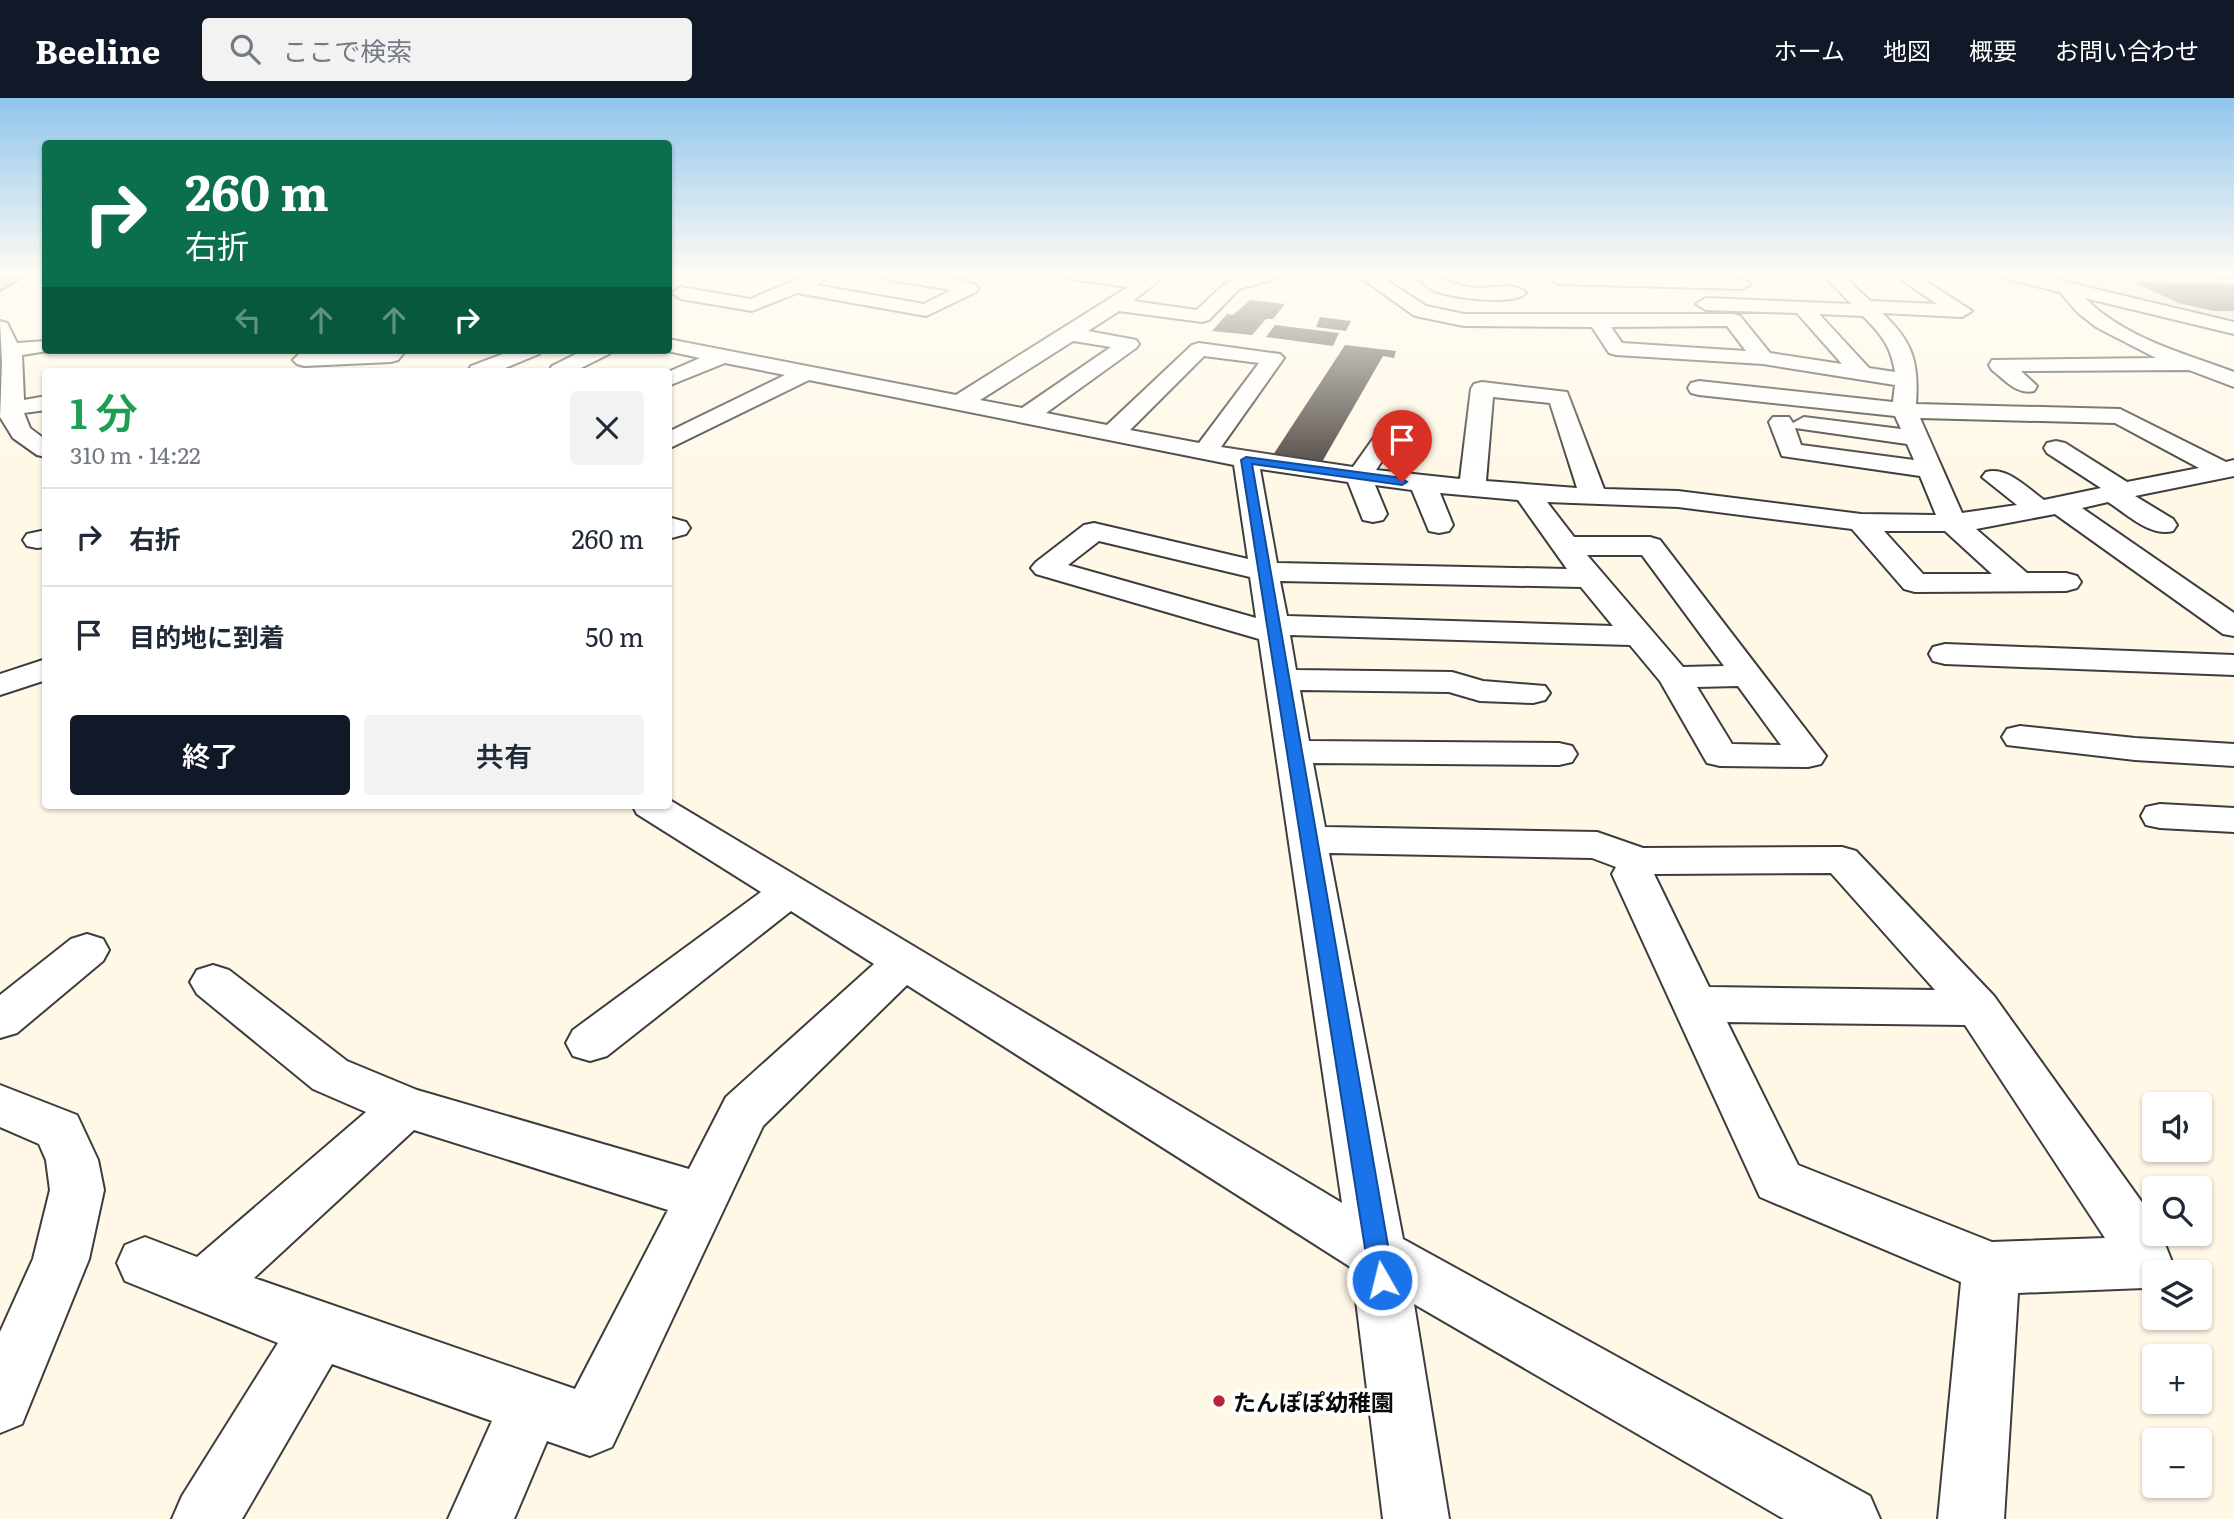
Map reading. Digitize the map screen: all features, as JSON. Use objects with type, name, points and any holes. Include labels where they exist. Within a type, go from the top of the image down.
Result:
[{"type":"street","points":[[958,404],[1060,340]]},
{"type":"street","points":[[1025,417],[1129,344],[1107,340]]},
{"type":"street","points":[[1607,340],[1616,349],[1763,358],[1907,380]]},
{"type":"street","points":[[1749,340],[1763,358]]},
{"type":"street","points":[[1832,340],[1863,374]]},
{"type":"street","points":[[1897,340],[1903,354],[1907,380],[1904,409],[1953,523],[2019,582]]},
{"type":"street","points":[[2136,340],[2234,380]]},
{"type":"street","points":[[672,346],[1246,460],[1423,484],[1678,499],[1861,522],[1953,523],[2049,507],[2230,463]]},
{"type":"street","points":[[27,348],[13,360],[5,396],[10,428],[38,443]]},
{"type":"street","points":[[1112,434],[1199,349],[1273,358],[1205,452]]},
{"type":"street","points":[[311,354],[304,360],[393,354]]},
{"type":"street","points":[[487,368],[522,354]]},
{"type":"street","points":[[565,368],[592,354]]},
{"type":"street","points":[[672,378],[722,356]]},
{"type":"street","points":[[1022,364],[1085,374]]},
{"type":"street","points":[[2026,386],[2000,365],[2193,364]]},
{"type":"street","points":[[5,396],[37,373]]},
{"type":"street","points":[[672,440],[805,373]]},
{"type":"street","points":[[1699,388],[1904,409],[1992,415],[2120,416],[2230,463]]},
{"type":"street","points":[[2194,389],[2234,388]]},
{"type":"street","points":[[1472,488],[1482,389],[1559,397],[1593,496]]},
{"type":"street","points":[[1740,392],[1791,451],[1929,470]]},
{"type":"street","points":[[5,396],[42,402]]},
{"type":"street","points":[[1762,420],[1916,438]]},
{"type":"street","points":[[2182,424],[2230,463]]},
{"type":"street","points":[[1359,476],[1388,433]]},
{"type":"street","points":[[0,453],[38,443]]},
{"type":"street","points":[[2056,448],[2163,525]]},
{"type":"street","points":[[1246,460],[1307,840],[1378,1254],[1416,1519]]},
{"type":"street","points":[[1359,476],[1373,514]]},
{"type":"street","points":[[1995,477],[2049,507],[2234,627]]},
{"type":"street","points":[[1423,484],[1439,525]]},
{"type":"street","points":[[1526,492],[1565,546],[1590,578],[1674,677],[1720,755],[1808,756],[1650,546],[1565,546]]},
{"type":"street","points":[[1861,522],[1915,583],[2066,582]]},
{"type":"street","points":[[1590,578],[1264,572],[1094,531],[1046,568],[1273,629],[1640,636]]},
{"type":"street","points":[[1945,654],[2234,665]]},
{"type":"street","points":[[0,685],[42,670]]},
{"type":"street","points":[[1674,677],[1748,676]]},
{"type":"street","points":[[1281,680],[1452,682],[1480,691],[1533,693]]},
{"type":"street","points":[[2020,737],[2234,755]]},
{"type":"street","points":[[1293,752],[1559,754]]},
{"type":"street","points":[[658,809],[1378,1254],[1847,1519]]},
{"type":"street","points":[[2160,816],[2234,820]]},
{"type":"street","points":[[1307,840],[1597,845],[1639,861],[1843,860],[1978,1008],[2136,1237],[2144,1262],[1991,1268],[1779,1181],[1633,874],[1639,861]]},
{"type":"street","points":[[590,1042],[790,891]]},
{"type":"street","points":[[0,1020],[87,950]]},
{"type":"street","points":[[145,1263],[319,1331],[590,1425],[744,1112],[904,962]]},
{"type":"street","points":[[213,982],[330,1075],[406,1107],[703,1197]]},
{"type":"street","points":[[1696,1004],[1978,1008]]},
{"type":"street","points":[[0,1105],[59,1130],[72,1160],[77,1190],[61,1259],[0,1402]]},
{"type":"street","points":[[205,1286],[406,1107]]},
{"type":"street","points":[[1971,1519],[1991,1268]]},
{"type":"street","points":[[205,1519],[319,1331]]},
{"type":"street","points":[[481,1519],[532,1404]]},
{"type":"building","points":[[1291,340],[1336,340],[1333,346]]},
{"type":"building","points":[[1345,345],[1396,351],[1394,358],[1383,356],[1322,462],[1273,455]]},
{"type":"place","name":"たんぽぽ幼稚園","points":[[1219,1401]]},
{"type":"route","points":[[1382,1280],[1246,460],[1402,482]]}]
